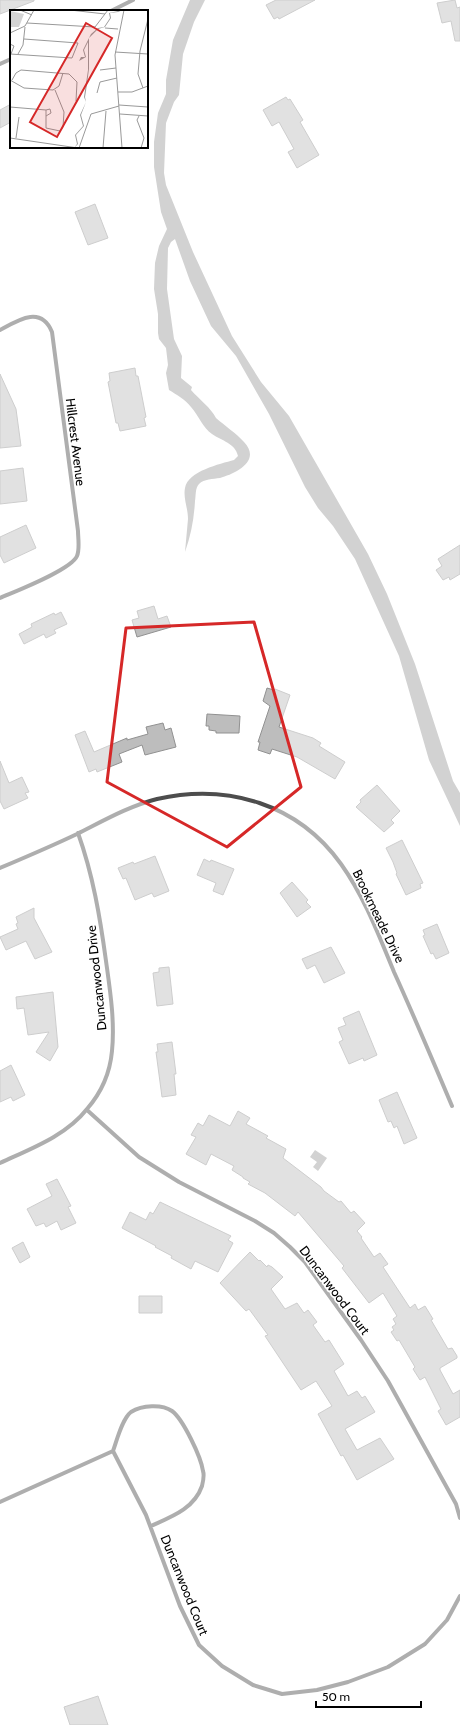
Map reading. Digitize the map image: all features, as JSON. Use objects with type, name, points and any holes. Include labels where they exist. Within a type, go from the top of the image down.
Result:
[{"type":"street","points":[[113,10],[133,0]]},
{"type":"street","points":[[0,64],[10,59]]},
{"type":"street","name":"Hillcrest Avenue","points":[[0,330],[23,318],[35,316],[45,321],[52,332],[78,531],[78,555],[73,562],[64,568],[0,598]]},
{"type":"street","name":"Brookmeade Drive","points":[[0,868],[150,801],[191,795],[227,795],[257,801],[280,810],[298,822],[330,850],[350,878],[377,932],[452,1106]]},
{"type":"street","name":"Duncanwood Drive","points":[[0,1163],[56,1135],[73,1124],[87,1110],[100,1092],[109,1068],[112,1053],[113,1019],[110,988],[100,920],[91,873],[78,833]]},
{"type":"street","name":"Duncanwood Court","points":[[87,1110],[139,1157],[179,1182],[256,1221],[279,1238],[305,1262],[361,1340],[388,1381],[452,1497],[460,1518]]},
{"type":"street","points":[[0,1502],[113,1451],[121,1427],[131,1412],[146,1407],[160,1406],[173,1412],[184,1426],[195,1448],[203,1471],[202,1486],[191,1504],[181,1513],[151,1526]]},
{"type":"street","name":"Duncanwood Court","points":[[113,1451],[151,1526],[180,1606],[199,1645],[222,1666],[253,1685],[282,1694],[317,1690],[348,1682],[388,1667],[425,1644],[447,1620],[460,1596]]},
{"type":"highlighted area","points":[[254,622],[301,787],[227,847],[107,782],[126,628]]},
{"type":"shaded area","points":[[190,0],[205,0],[194,22],[183,54],[179,95],[174,102],[166,123],[164,173],[166,185],[193,252],[232,336],[261,382],[289,416],[368,554],[387,594],[415,664],[453,781],[460,793],[460,826],[429,760],[399,656],[355,559],[333,526],[318,508],[305,487],[269,414],[236,356],[211,326],[190,281],[175,239],[171,242],[168,248],[167,289],[174,339],[182,356],[181,378],[192,387],[191,390],[208,407],[216,418],[244,442],[249,449],[250,455],[248,461],[239,470],[220,478],[203,481],[198,486],[192,527],[185,552],[188,519],[185,499],[185,488],[187,482],[205,469],[234,460],[238,456],[231,445],[209,431],[194,410],[181,397],[169,390],[166,373],[168,365],[166,348],[159,339],[158,333],[158,314],[154,289],[155,263],[159,246],[167,229],[161,212],[154,167],[154,142],[158,113],[166,94],[166,80],[173,40]]},
{"type":"shaded area","points":[[315,1150],[327,1158],[318,1171],[313,1167],[317,1162],[310,1157]]},
{"type":"building","points":[[0,0],[34,0],[34,1],[0,14]]},
{"type":"building","points":[[276,0],[315,0],[279,19],[278,17],[274,19],[266,5]]},
{"type":"building","points":[[455,0],[457,8],[460,7],[460,41],[455,41],[451,21],[442,23],[437,3]]},
{"type":"building","points":[[286,97],[288,100],[290,99],[303,120],[300,122],[319,155],[297,168],[288,152],[294,149],[279,122],[272,126],[263,110]]},
{"type":"building","points":[[10,105],[10,123],[0,128],[0,110]]},
{"type":"building","points":[[95,204],[108,238],[88,245],[75,212]]},
{"type":"building","points":[[135,368],[146,417],[144,418],[146,426],[120,431],[118,423],[116,423],[108,382],[110,381],[109,373]]},
{"type":"building","points":[[0,374],[16,409],[21,446],[0,448]]},
{"type":"building","points":[[23,468],[27,501],[0,504],[0,471]]},
{"type":"building","points":[[26,525],[36,548],[4,563],[0,555],[0,537]]},
{"type":"building","points":[[460,545],[460,574],[450,580],[449,577],[443,580],[436,570],[442,566],[438,559]]},
{"type":"building","points":[[154,606],[158,619],[167,616],[171,627],[137,637],[132,620],[139,618],[137,611]]},
{"type":"building","points":[[61,612],[67,624],[54,630],[56,633],[46,638],[44,634],[24,644],[19,634],[32,627],[31,624],[54,613],[55,615]]},
{"type":"building","points":[[267,688],[275,689],[290,695],[279,727],[313,738],[321,743],[319,746],[345,762],[335,779],[297,757],[272,749],[270,754],[258,750],[260,742],[258,742],[270,706],[263,701]]},
{"type":"building","points":[[207,714],[240,716],[239,733],[216,733],[216,731],[209,730],[209,726],[206,726]]},
{"type":"building","points":[[163,723],[165,730],[171,728],[176,747],[145,755],[142,745],[119,754],[122,762],[97,772],[96,769],[89,772],[75,735],[85,731],[94,752],[127,738],[127,740],[148,734],[146,727]]},
{"type":"building","points":[[0,761],[9,783],[22,777],[29,792],[25,793],[28,798],[4,809],[0,801]]},
{"type":"building","points":[[377,785],[400,811],[391,820],[394,823],[384,832],[356,807],[361,802],[360,800]]},
{"type":"building","points":[[402,840],[423,883],[420,884],[421,888],[406,895],[386,848]]},
{"type":"building","points":[[155,856],[169,891],[154,897],[152,893],[135,900],[126,878],[123,879],[118,868]]},
{"type":"building","points":[[204,859],[210,862],[211,860],[234,869],[223,895],[213,891],[216,883],[197,875]]},
{"type":"building","points":[[292,882],[308,900],[306,902],[311,907],[297,917],[280,893]]},
{"type":"building","points":[[34,908],[34,918],[52,952],[35,959],[26,941],[6,950],[0,937],[18,929],[16,917]]},
{"type":"building","points":[[437,924],[449,953],[436,959],[433,953],[431,954],[423,936],[425,935],[423,930]]},
{"type":"building","points":[[331,947],[345,973],[324,983],[315,965],[307,969],[302,959]]},
{"type":"building","points":[[169,967],[173,1004],[157,1006],[153,973],[159,972],[159,968]]},
{"type":"building","points":[[53,992],[58,1047],[50,1061],[36,1052],[49,1032],[28,1035],[24,1008],[17,1009],[16,997]]},
{"type":"building","points":[[359,1011],[377,1055],[364,1061],[363,1058],[349,1064],[339,1042],[343,1040],[338,1028],[346,1025],[343,1018]]},
{"type":"building","points":[[172,1042],[176,1074],[174,1074],[176,1095],[162,1097],[156,1052],[158,1052],[157,1044]]},
{"type":"building","points":[[11,1065],[25,1095],[13,1101],[11,1097],[0,1102],[0,1071]]},
{"type":"building","points":[[397,1092],[417,1138],[404,1144],[397,1126],[394,1128],[391,1121],[388,1122],[379,1100]]},
{"type":"building","points":[[238,1111],[250,1118],[246,1124],[268,1136],[266,1138],[286,1149],[283,1158],[321,1187],[324,1191],[339,1202],[341,1201],[351,1213],[354,1211],[365,1223],[357,1231],[374,1257],[380,1253],[388,1264],[383,1267],[410,1308],[415,1304],[418,1310],[425,1306],[433,1319],[431,1320],[448,1349],[452,1348],[457,1356],[457,1358],[440,1368],[440,1370],[453,1394],[460,1390],[460,1417],[446,1425],[438,1411],[441,1409],[425,1377],[420,1380],[413,1369],[415,1367],[399,1340],[397,1341],[391,1332],[394,1330],[392,1327],[396,1324],[393,1319],[397,1316],[383,1293],[369,1303],[342,1268],[344,1266],[298,1212],[295,1216],[265,1193],[248,1184],[250,1182],[232,1170],[234,1166],[211,1154],[206,1165],[186,1154],[196,1137],[191,1135],[198,1123],[203,1126],[209,1115],[230,1126]]},
{"type":"building","points":[[57,1179],[71,1206],[68,1207],[76,1223],[61,1230],[57,1221],[46,1227],[44,1223],[36,1226],[27,1209],[52,1196],[46,1184]]},
{"type":"building","points":[[160,1202],[231,1236],[228,1240],[233,1243],[218,1272],[195,1261],[191,1269],[171,1258],[172,1256],[155,1247],[156,1246],[122,1228],[130,1212],[146,1220],[150,1212],[153,1214]]},
{"type":"building","points":[[23,1242],[30,1257],[20,1263],[12,1248]]},
{"type":"building","points":[[250,1252],[259,1261],[260,1260],[267,1267],[268,1265],[272,1267],[283,1277],[271,1289],[285,1309],[297,1303],[304,1313],[308,1310],[317,1322],[313,1325],[325,1342],[329,1340],[344,1364],[334,1371],[348,1396],[357,1391],[362,1398],[365,1396],[375,1412],[345,1429],[357,1450],[380,1438],[394,1459],[357,1480],[343,1455],[341,1456],[318,1414],[332,1406],[316,1381],[301,1390],[265,1336],[268,1335],[249,1309],[246,1311],[220,1283]]},
{"type":"building","points":[[139,1296],[162,1296],[162,1313],[139,1313]]},
{"type":"building","points":[[98,1696],[108,1725],[70,1725],[64,1707]]}]
